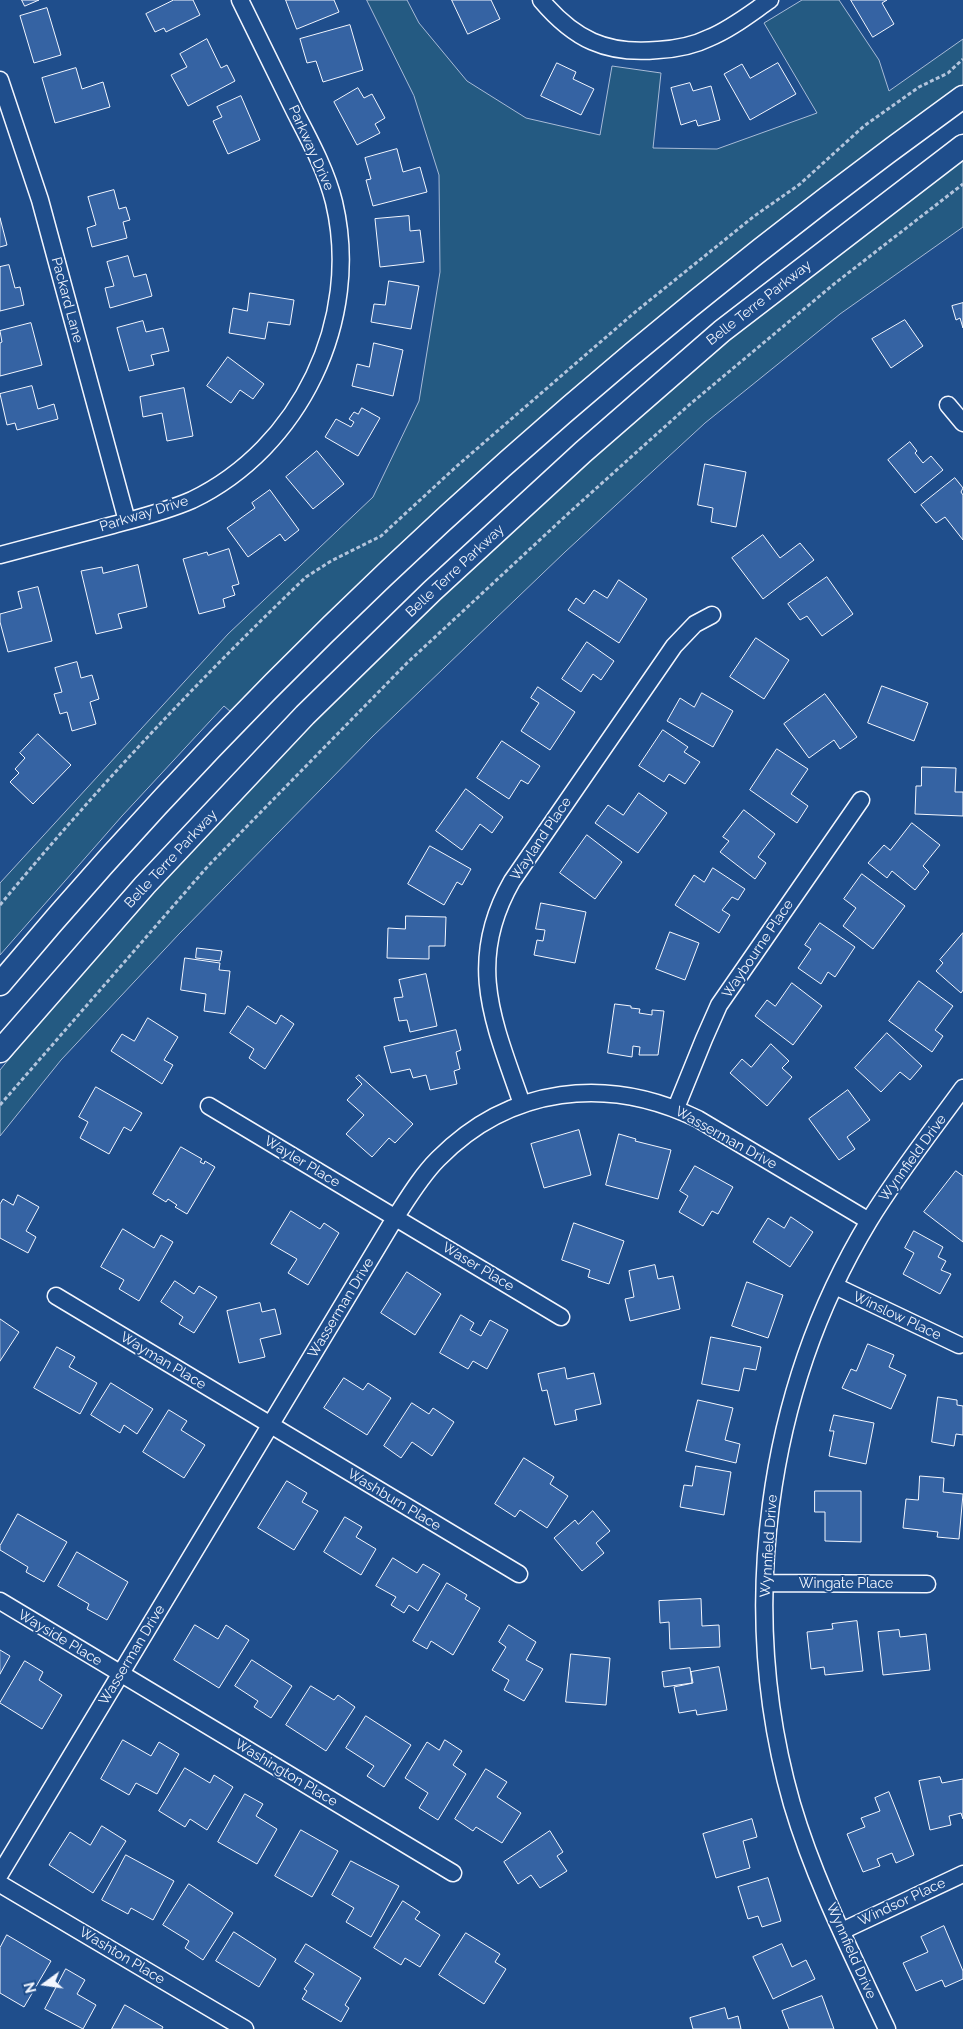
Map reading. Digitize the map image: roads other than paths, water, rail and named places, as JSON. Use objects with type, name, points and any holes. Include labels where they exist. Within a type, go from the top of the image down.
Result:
[{"type":"main road","points":[[0,984],[107,860],[268,689],[345,612],[477,488],[594,386],[702,296],[830,195],[963,97]]},
{"type":"main road","name":"Belle Terre Parkway","points":[[0,1051],[145,885],[278,743],[432,591],[583,452],[722,331],[963,146]]},
{"type":"street","name":"Parkway Drive","points":[[0,555],[127,521],[172,507],[209,490],[238,470],[268,444],[280,430],[306,391],[320,364],[332,329],[338,295],[340,257],[337,219],[331,194],[317,155],[240,0]]},
{"type":"street","points":[[541,0],[570,28],[590,41],[616,49],[640,52],[675,48],[710,38],[770,0]]},
{"type":"street","name":"Packard Lane","points":[[0,80],[40,200],[127,521]]},
{"type":"street","points":[[948,405],[963,424]]},
{"type":"street","name":"Wayland Place","points":[[522,1104],[496,1028],[487,984],[489,942],[500,902],[512,881],[674,646],[690,628],[712,615]]},
{"type":"street","name":"Waybourne Place","points":[[676,1108],[720,1005],[861,800]]},
{"type":"street","name":"Wynnfield Drive","points":[[887,2029],[813,1865],[785,1776],[770,1696],[766,1641],[765,1583],[772,1496],[786,1425],[800,1375],[835,1286],[869,1221],[889,1190],[963,1088]]},
{"type":"street","name":"Wasserman Drive","points":[[0,1874],[395,1218],[429,1169],[449,1149],[484,1123],[522,1104],[563,1094],[602,1093],[645,1098],[676,1108],[712,1127],[869,1221]]},
{"type":"street","name":"Wayler Place","points":[[209,1106],[395,1218]]},
{"type":"street","name":"Waser Place","points":[[395,1218],[561,1317]]},
{"type":"street","name":"Winslow Place","points":[[835,1286],[959,1345]]},
{"type":"street","name":"Wayman Place","points":[[56,1296],[270,1426]]},
{"type":"street","name":"Washburn Place","points":[[270,1426],[519,1574]]},
{"type":"street","name":"Wingate Place","points":[[765,1583],[927,1584]]},
{"type":"street","name":"Wayside Place","points":[[0,1601],[120,1674]]},
{"type":"street","name":"Washington Place","points":[[120,1674],[452,1873]]},
{"type":"street","name":"Windsor Place","points":[[842,1931],[963,1874]]},
{"type":"street","name":"Washton Place","points":[[0,1884],[245,2029]]}]
